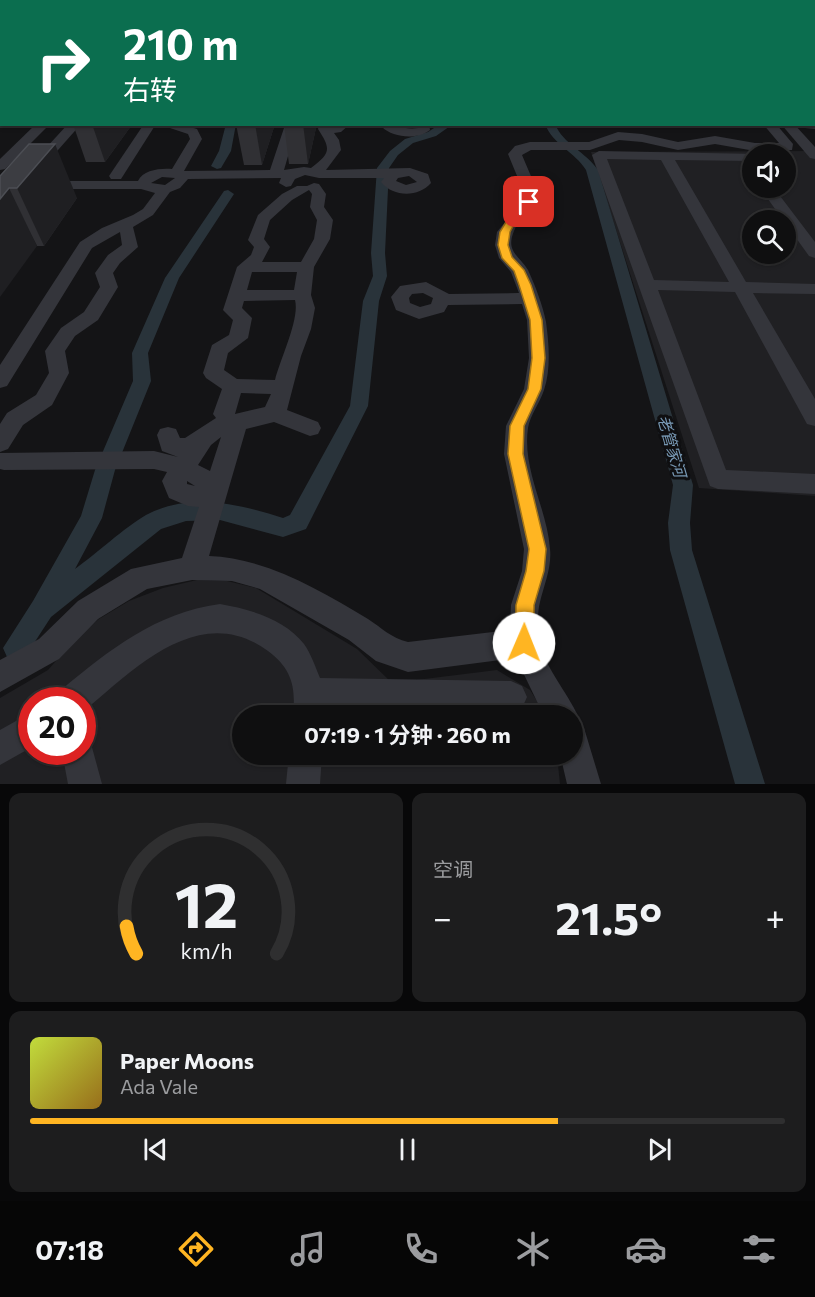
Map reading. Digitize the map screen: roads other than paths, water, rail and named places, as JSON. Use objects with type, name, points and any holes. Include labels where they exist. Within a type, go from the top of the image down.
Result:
[{"type":"street","points":[[406,0],[454,0]]},
{"type":"street","points":[[0,166],[42,126]]},
{"type":"street","points":[[0,207],[73,126]]},
{"type":"street","points":[[116,176],[149,126]]},
{"type":"street","points":[[0,381],[86,245],[103,234],[125,226],[150,211],[158,203],[174,180],[196,139],[193,132],[180,126]]},
{"type":"street","points":[[276,174],[291,126]]},
{"type":"street","points":[[325,127],[337,129],[341,126]]},
{"type":"street","points":[[388,126],[393,130],[408,133],[424,130],[423,126]]},
{"type":"street","points":[[555,705],[524,643],[525,605],[535,571],[537,549],[516,454],[517,426],[534,389],[538,372],[536,320],[519,270],[507,258],[503,245],[505,232],[511,222],[529,202],[530,189],[515,154],[520,149],[530,146],[595,146],[612,137],[625,136],[678,146],[715,140],[755,147],[787,147],[787,144],[770,126]]},
{"type":"street","points":[[789,126],[815,156]]},
{"type":"street","points":[[282,387],[234,386],[213,374],[219,350],[238,338],[243,318],[232,310],[245,267],[258,257],[262,247],[256,240],[263,218],[331,158],[333,140],[325,127]]},
{"type":"street","points":[[742,161],[599,155],[718,479],[815,484]]},
{"type":"street","points":[[666,156],[815,418]]},
{"type":"street","points":[[796,157],[815,156]]},
{"type":"street","points":[[24,180],[146,181],[160,173],[174,180],[392,180]]},
{"type":"street","points":[[24,180],[116,176],[146,181],[151,189],[174,180],[276,174],[307,181],[319,194],[317,207],[325,220],[322,239],[306,267],[302,294],[306,308],[302,329],[282,387],[279,406],[266,417],[232,422],[190,446],[179,448],[170,445],[168,435]]},
{"type":"street","points":[[773,198],[815,254]]},
{"type":"street","points":[[125,226],[130,247],[114,259],[104,273],[109,287],[91,316],[68,332],[55,351],[59,373],[44,400],[15,419],[1,456],[105,461],[154,460],[182,467],[202,479],[213,497]]},
{"type":"street","points":[[245,267],[306,267]]},
{"type":"street","points":[[647,285],[815,289]]},
{"type":"street","points":[[236,296],[302,294]]},
{"type":"street","points":[[442,300],[529,298]]},
{"type":"street","points":[[232,422],[224,414],[234,386]]},
{"type":"street","points":[[273,413],[310,428]]},
{"type":"street","points":[[192,568],[206,525],[232,422]]},
{"type":"street","points":[[182,467],[202,440]]},
{"type":"street","points":[[0,677],[49,649],[88,610],[141,578],[192,568],[232,569],[266,578],[359,630],[386,651],[408,657],[524,643]]},
{"type":"street","points":[[89,687],[120,661],[179,625],[217,616],[257,625],[292,652],[310,704],[511,697]]},
{"type":"street","points":[[0,749],[18,737]]},
{"type":"street","points":[[81,765],[85,784]]},
{"type":"street","points":[[303,784],[305,765]]},
{"type":"street","points":[[579,765],[584,784]]},
{"type":"waterway","points":[[217,166],[225,151],[231,126]]},
{"type":"waterway","points":[[42,609],[154,522],[186,512],[220,511],[283,528],[298,522],[359,406],[371,301],[380,276],[378,253],[383,168],[394,153],[409,141],[432,134],[445,126]]},
{"type":"waterway","name":"老管家河","points":[[551,126],[557,137],[588,163],[592,170],[683,485],[679,523],[681,550],[750,784]]},
{"type":"waterway","points":[[42,609],[91,518],[105,470],[142,381],[140,353],[172,278],[228,194]]},
{"type":"waterway","points":[[16,648],[42,609]]}]
